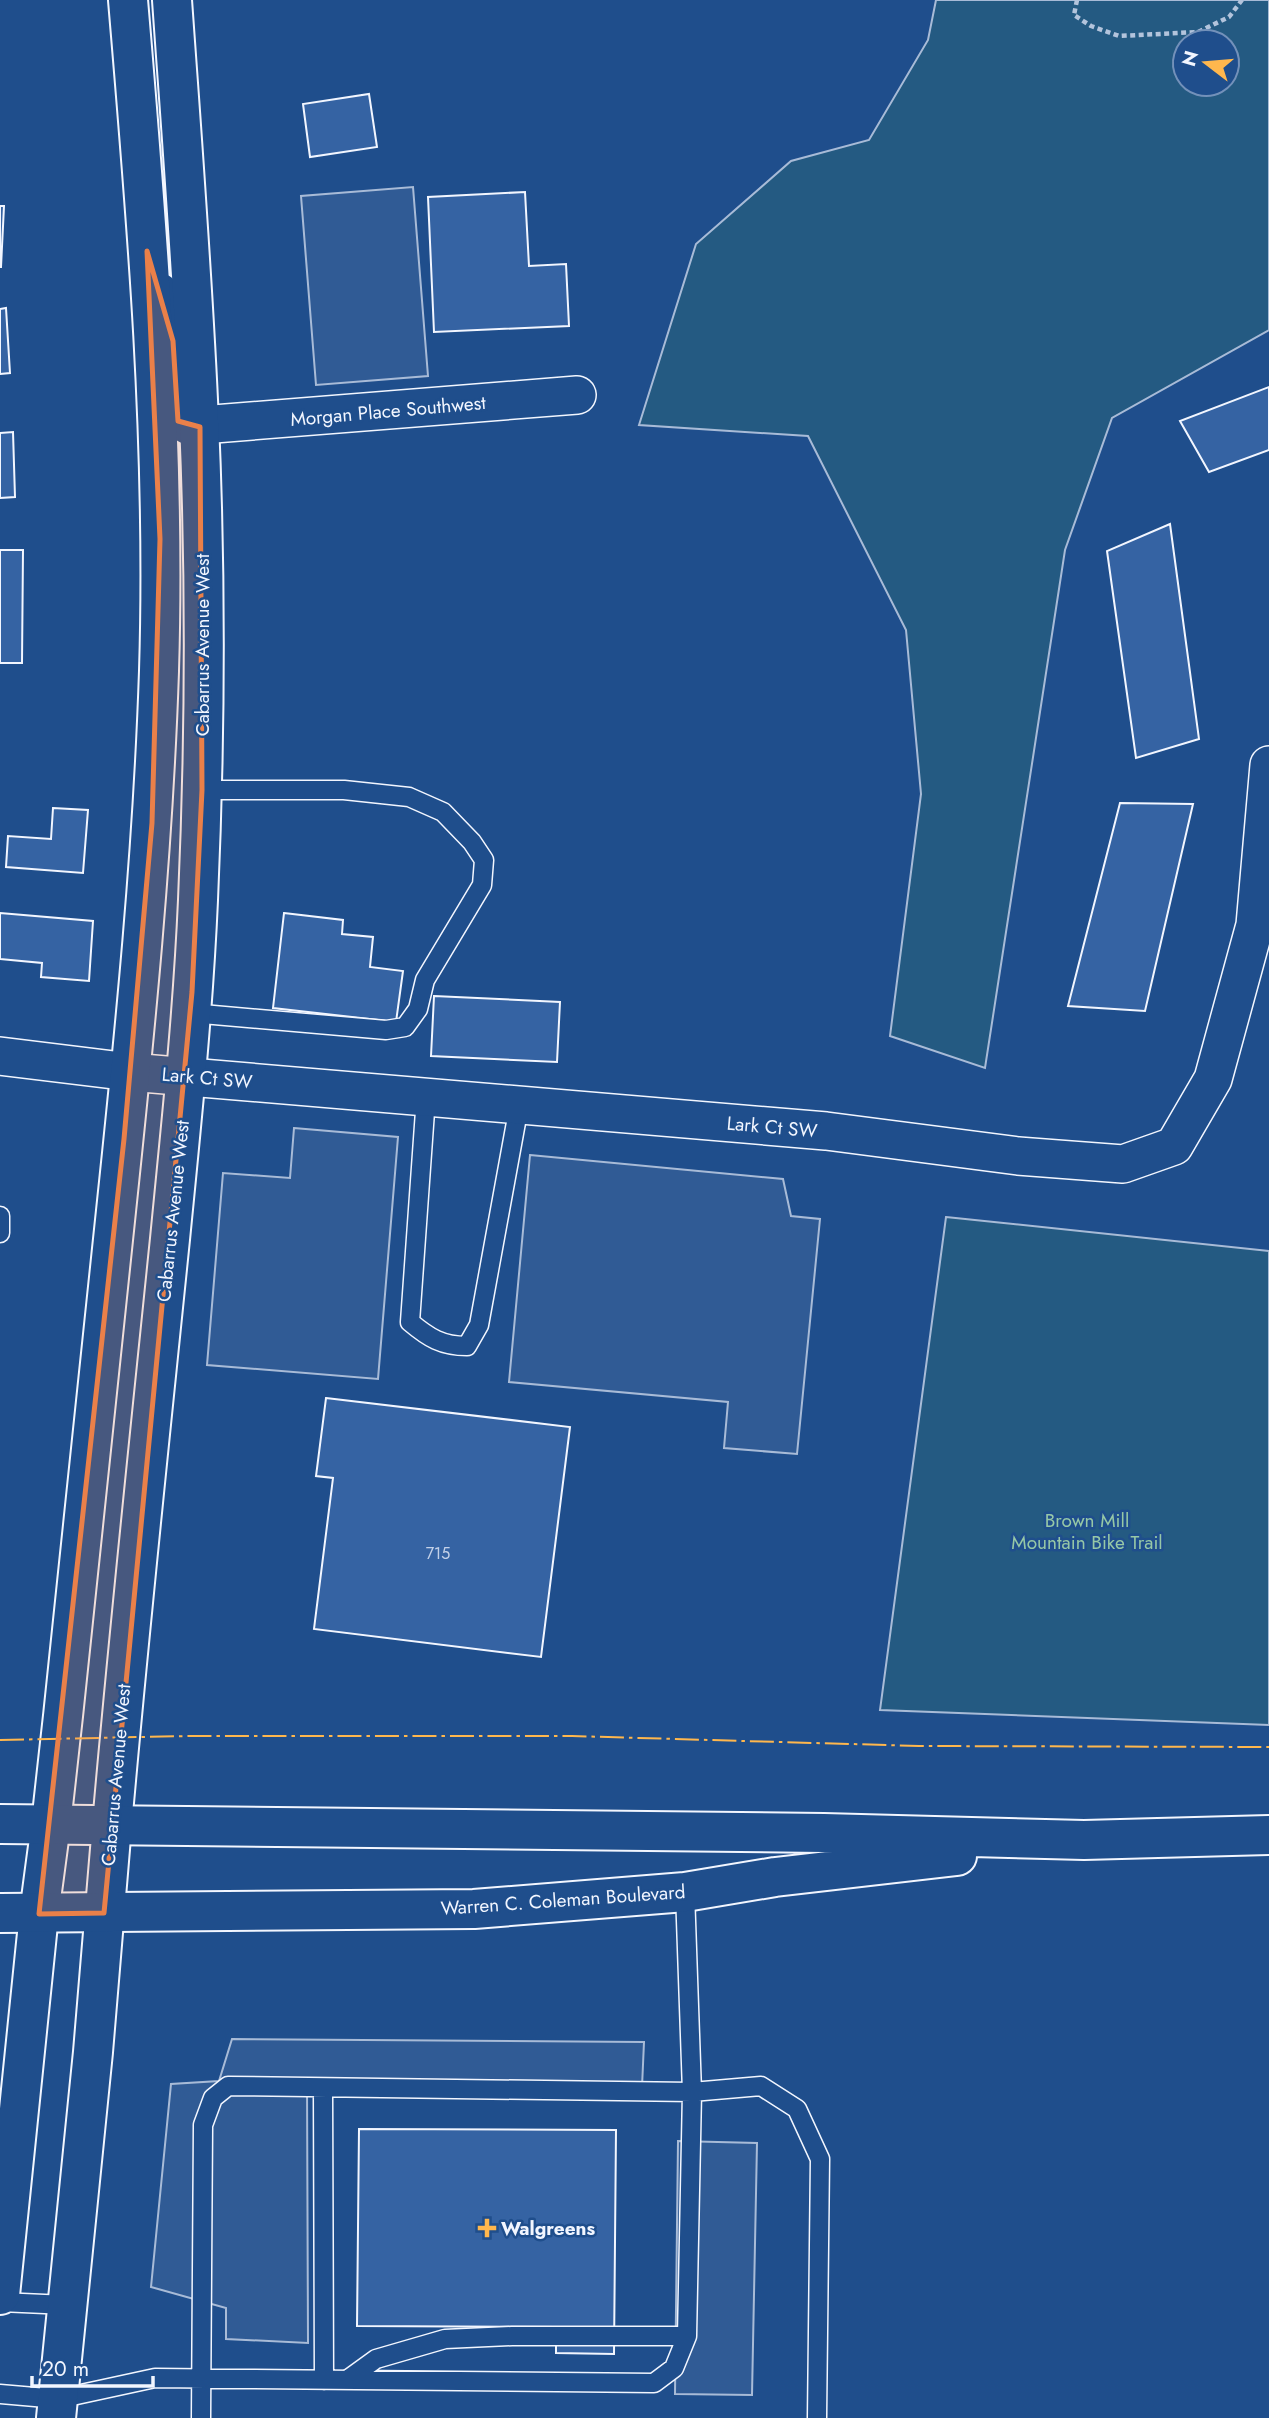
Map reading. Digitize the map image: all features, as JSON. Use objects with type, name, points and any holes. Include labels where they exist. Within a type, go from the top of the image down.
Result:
[{"type":"main road","points":[[0,2295],[130,1072],[152,823],[159,667],[159,499],[148,251],[128,0]]},
{"type":"main road","name":"Cabarrus Avenue West","points":[[57,2409],[121,1711],[186,1076],[198,904],[203,614],[200,426],[191,249],[172,0]]},
{"type":"main road","name":"Warren C. Coleman Boulevard","points":[[0,1824],[824,1833],[1084,1840],[1269,1835]]},
{"type":"main road","name":"Warren C. Coleman Boulevard","points":[[0,1913],[474,1909],[685,1892],[775,1877],[1084,1840]]},
{"type":"street","points":[[148,251],[173,341],[178,416],[180,421],[189,426],[200,426]]},
{"type":"street","name":"Morgan Place Southwest","points":[[200,426],[577,395]]},
{"type":"street","name":"Lark Ct SW","points":[[0,1056],[130,1072],[826,1131],[1018,1156],[1123,1164],[1174,1146],[1213,1079],[1262,912],[1269,765]]},
{"type":"lane","points":[[191,1013],[386,1030],[405,1027],[418,1009],[425,980],[482,885],[484,860],[472,842],[443,813],[409,797],[344,790],[202,790]]},
{"type":"lane","points":[[426,1097],[410,1322],[430,1339],[451,1346],[467,1346],[479,1325],[519,1106]]},
{"type":"lane","points":[[0,1216],[0,1233]]},
{"type":"lane","points":[[0,2394],[57,2409],[155,2378],[654,2383],[674,2368],[687,2336],[692,2092],[685,1892]]},
{"type":"lane","points":[[201,2418],[203,2125],[214,2098],[228,2086],[692,2092],[761,2086],[797,2109],[820,2159],[817,2418]]},
{"type":"lane","points":[[323,2089],[324,2380]]},
{"type":"lane","points":[[0,2302],[67,2305]]},
{"type":"lane","points":[[347,2380],[376,2359],[446,2339],[512,2336],[687,2336]]},
{"type":"path","points":[[1077,0],[1074,15],[1091,26],[1119,36],[1198,32],[1229,17],[1242,0]]},
{"type":"highlighted area","points":[[147,251],[173,341],[178,421],[200,427],[202,790],[192,992],[104,1913],[39,1914],[124,1139],[152,823],[160,539]]},
{"type":"green space","points":[[936,0],[1269,0],[1269,330],[1112,418],[1065,550],[985,1068],[890,1036],[921,794],[906,630],[808,436],[639,425],[696,244],[791,161],[869,140],[928,40]]},
{"type":"green space","name":"Brown Mill Mountain Bike Trail","points":[[946,1217],[1269,1251],[1269,1725],[880,1710]]},
{"type":"shaded area","points":[[413,187],[428,376],[316,385],[301,196]]},
{"type":"shaded area","points":[[294,1128],[398,1137],[378,1379],[207,1365],[223,1173],[290,1178]]},
{"type":"shaded area","points":[[530,1155],[783,1179],[791,1216],[820,1219],[797,1454],[724,1448],[728,1402],[509,1382]]},
{"type":"shaded area","points":[[232,2039],[644,2042],[642,2087],[307,2082],[308,2343],[226,2339],[226,2308],[151,2287],[171,2084],[219,2081]]},
{"type":"shaded area","points":[[678,2141],[757,2143],[752,2395],[675,2394]]},
{"type":"building","points":[[369,94],[377,147],[310,157],[303,104]]},
{"type":"building","points":[[525,192],[529,266],[566,264],[569,326],[434,332],[428,197]]},
{"type":"building","points":[[0,206],[4,206],[1,267],[0,267]]},
{"type":"building","points":[[6,308],[10,373],[0,374],[0,309]]},
{"type":"building","points":[[1269,387],[1269,450],[1209,472],[1180,421]]},
{"type":"building","points":[[13,432],[15,497],[0,498],[0,433]]},
{"type":"building","points":[[1170,524],[1199,739],[1136,758],[1107,551]]},
{"type":"building","points":[[0,550],[23,550],[22,663],[0,663]]},
{"type":"building","points":[[1120,803],[1193,804],[1145,1011],[1068,1006]]},
{"type":"building","points":[[53,808],[88,810],[83,873],[6,867],[8,836],[51,839]]},
{"type":"building","points":[[0,913],[93,921],[89,981],[41,977],[42,963],[0,959]]},
{"type":"building","points":[[284,913],[343,920],[342,934],[373,937],[370,967],[403,971],[396,1022],[273,1008]]},
{"type":"building","points":[[434,996],[560,1002],[557,1062],[431,1056]]},
{"type":"building","points":[[326,1398],[570,1427],[541,1657],[314,1629],[333,1478],[316,1476]]},
{"type":"building","name":"Walgreens","points":[[359,2129],[616,2130],[614,2354],[556,2353],[556,2327],[357,2326]]},
{"type":"power","points":[[0,1740],[189,1736],[572,1736],[919,1746],[1269,1747]]},
{"type":"place","name":"Walgreens","points":[[487,2228]]}]
